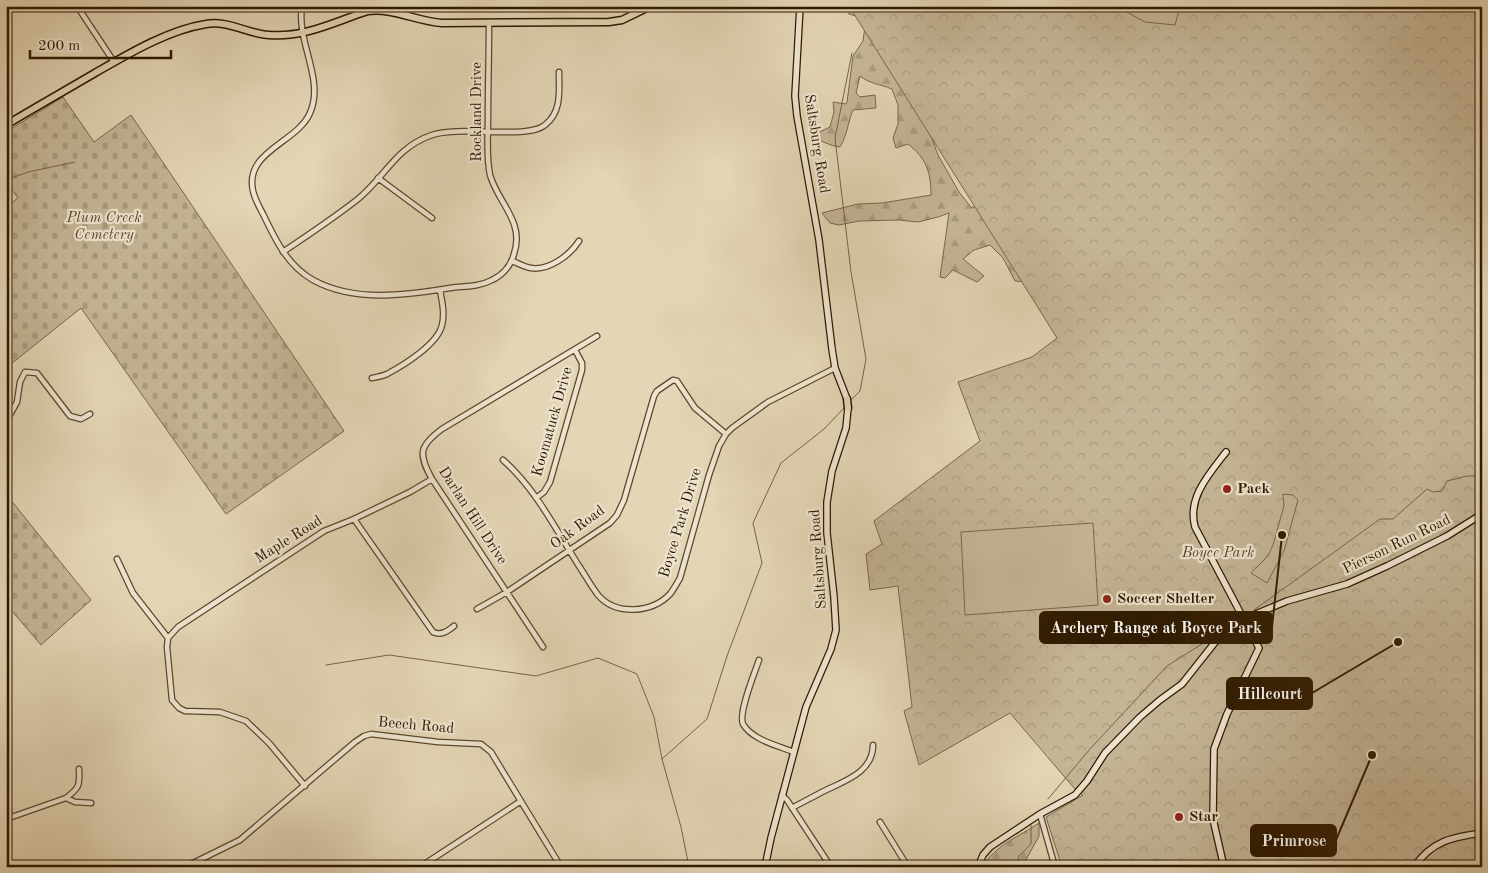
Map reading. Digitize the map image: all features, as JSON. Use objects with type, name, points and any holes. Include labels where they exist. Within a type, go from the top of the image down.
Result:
[{"type":"main road","points":[[6,125],[147,44],[205,24],[227,25],[270,36],[303,33],[368,11],[377,10],[433,22],[609,22],[622,20],[651,6]]},
{"type":"main road","name":"Saltsburg Road","points":[[847,399],[848,408]]},
{"type":"street","points":[[76,6],[114,62]]},
{"type":"street","points":[[302,6],[303,33],[313,78],[314,104],[300,129],[268,151],[262,158],[255,172],[253,186],[255,198],[283,252],[301,272],[314,280],[350,294],[419,294],[478,286],[493,280],[503,273],[512,261],[532,268],[543,268],[558,261],[571,251],[579,241]]},
{"type":"street","name":"Saltsburg Road","points":[[800,6],[796,102],[820,248],[835,368],[847,399]]},
{"type":"street","name":"Rockland Drive","points":[[489,22],[488,131],[491,176],[514,222],[516,230],[516,246],[512,261]]},
{"type":"street","points":[[283,252],[358,198],[398,155],[419,140],[447,131],[524,132],[544,126],[555,114],[558,106],[559,72]]},
{"type":"street","points":[[378,178],[432,218]]},
{"type":"street","points":[[372,378],[385,375],[425,349],[437,337],[442,326],[444,309],[440,290]]},
{"type":"street","name":"Darlan Hill Drive","points":[[543,647],[432,479],[423,463],[423,448],[429,438],[597,336]]},
{"type":"street","name":"Koomatuck Drive","points":[[536,498],[544,492],[550,482],[579,385],[582,366],[575,350]]},
{"type":"street","name":"Boyce Park Drive","points":[[503,460],[512,468],[536,498],[598,596],[618,608],[634,610],[656,604],[671,593],[680,578],[709,475],[719,446],[726,434],[768,402],[835,368]]},
{"type":"street","points":[[6,422],[17,402],[20,382],[25,372],[37,373],[70,416],[82,419],[90,414]]},
{"type":"street","name":"Oak Road","points":[[477,609],[507,592],[597,533],[617,515],[629,483],[657,391],[673,380],[677,381],[695,408],[726,434]]},
{"type":"street","name":"Saltsburg Road","points":[[765,867],[806,706],[831,649],[836,630],[827,533],[827,502],[832,471],[846,428],[848,408]]},
{"type":"street","points":[[1224,867],[1213,819],[1214,749],[1259,648],[1195,527],[1193,518],[1195,498],[1212,470],[1226,452]]},
{"type":"street","name":"Maple Road","points":[[168,638],[178,627],[309,540],[324,531],[410,492],[432,479]]},
{"type":"street","name":"Pierson Run Road","points":[[978,867],[983,855],[990,847],[1082,789],[1105,753],[1140,716],[1182,684],[1216,641],[1244,619],[1288,601],[1347,584],[1447,536],[1482,514]]},
{"type":"street","points":[[354,519],[433,632],[437,634],[444,633],[454,626]]},
{"type":"street","points":[[117,559],[133,593],[168,638],[167,647],[172,700],[179,708],[185,711],[220,712],[246,722],[269,743],[304,786]]},
{"type":"street","points":[[759,660],[744,706],[743,724],[760,738],[794,752]]},
{"type":"street","name":"Beech Road","points":[[185,867],[240,840],[355,742],[370,734],[438,742],[481,744],[491,752],[561,867]]},
{"type":"street","points":[[792,808],[849,780],[865,766],[873,753],[873,745]]},
{"type":"street","points":[[6,802],[9,810],[8,818],[66,798],[78,787],[80,782],[79,769]]},
{"type":"street","points":[[782,796],[787,800],[831,867]]},
{"type":"street","points":[[66,798],[74,802],[91,803]]},
{"type":"street","points":[[420,867],[520,801]]},
{"type":"street","points":[[1040,814],[1055,867]]},
{"type":"street","points":[[880,822],[908,867]]},
{"type":"street","points":[[1414,867],[1422,856],[1444,840],[1482,833]]},
{"type":"green space","points":[[844,6],[943,6],[919,104],[938,155],[959,192],[971,207],[982,207],[1039,283],[1015,281],[1003,258],[990,245],[974,250],[963,259],[984,276],[977,282],[953,270],[945,278],[940,277],[949,213],[918,222],[899,220],[859,221],[839,225],[830,223],[822,213],[858,204],[882,203],[931,195],[930,179],[923,160],[908,144],[896,148],[893,138],[898,124],[898,105],[892,89],[860,76],[856,93],[860,97],[875,95],[876,108],[853,110],[840,147],[811,138],[830,127],[834,112],[833,102],[846,104],[853,56],[863,41],[866,19],[849,14]]},
{"type":"green space","name":"Boyce Park","points":[[849,6],[1482,6],[1482,867],[1062,867],[1046,817],[1083,795],[1074,788],[1010,713],[919,765],[904,711],[912,707],[898,586],[870,590],[866,554],[882,544],[874,521],[980,441],[958,382],[1032,357],[1057,338]]},
{"type":"green space","points":[[1116,6],[1180,6],[1175,25],[1145,22]]},
{"type":"green space","name":"Plum Creek Cemetery","points":[[63,97],[94,142],[131,115],[344,431],[226,514],[81,308],[6,368],[6,207],[18,198],[6,182],[6,132]]},
{"type":"green space","points":[[6,494],[91,600],[41,645],[6,604]]},
{"type":"green space","points":[[1283,494],[1293,495],[1298,500],[1284,551],[1267,583],[1251,573],[1268,556],[1273,545],[1284,506]]},
{"type":"green space","points":[[1093,523],[1098,605],[965,615],[961,532]]},
{"type":"green space","points":[[1039,823],[1039,836],[1022,867],[994,867],[984,864],[997,850]]},
{"type":"waterway","points":[[850,401],[860,391],[866,359],[851,272],[835,138],[852,53]]},
{"type":"waterway","points":[[6,180],[28,172],[75,162]]},
{"type":"waterway","points":[[662,759],[707,719],[727,656],[762,563],[753,523],[781,463],[824,429],[846,406]]},
{"type":"waterway","points":[[1254,610],[1380,519],[1393,519],[1427,489],[1433,492],[1442,491],[1447,481],[1467,476],[1476,476],[1482,472]]},
{"type":"waterway","points":[[1048,799],[1090,749],[1167,666],[1235,623]]},
{"type":"waterway","points":[[326,665],[389,655],[536,676],[598,658],[637,674],[654,717],[662,759],[681,827],[689,867]]},
{"type":"waterway","points":[[1016,867],[1019,856],[1031,844],[1031,825]]},
{"type":"place","name":"Pack","points":[[1227,489]]},
{"type":"place","name":"Archery Range at Boyce Park","points":[[1282,535]]},
{"type":"place","name":"Soccer Shelter","points":[[1107,599]]},
{"type":"place","name":"Hillcourt","points":[[1398,642]]},
{"type":"place","name":"Primrose","points":[[1372,755]]},
{"type":"place","name":"Star","points":[[1179,817]]}]
